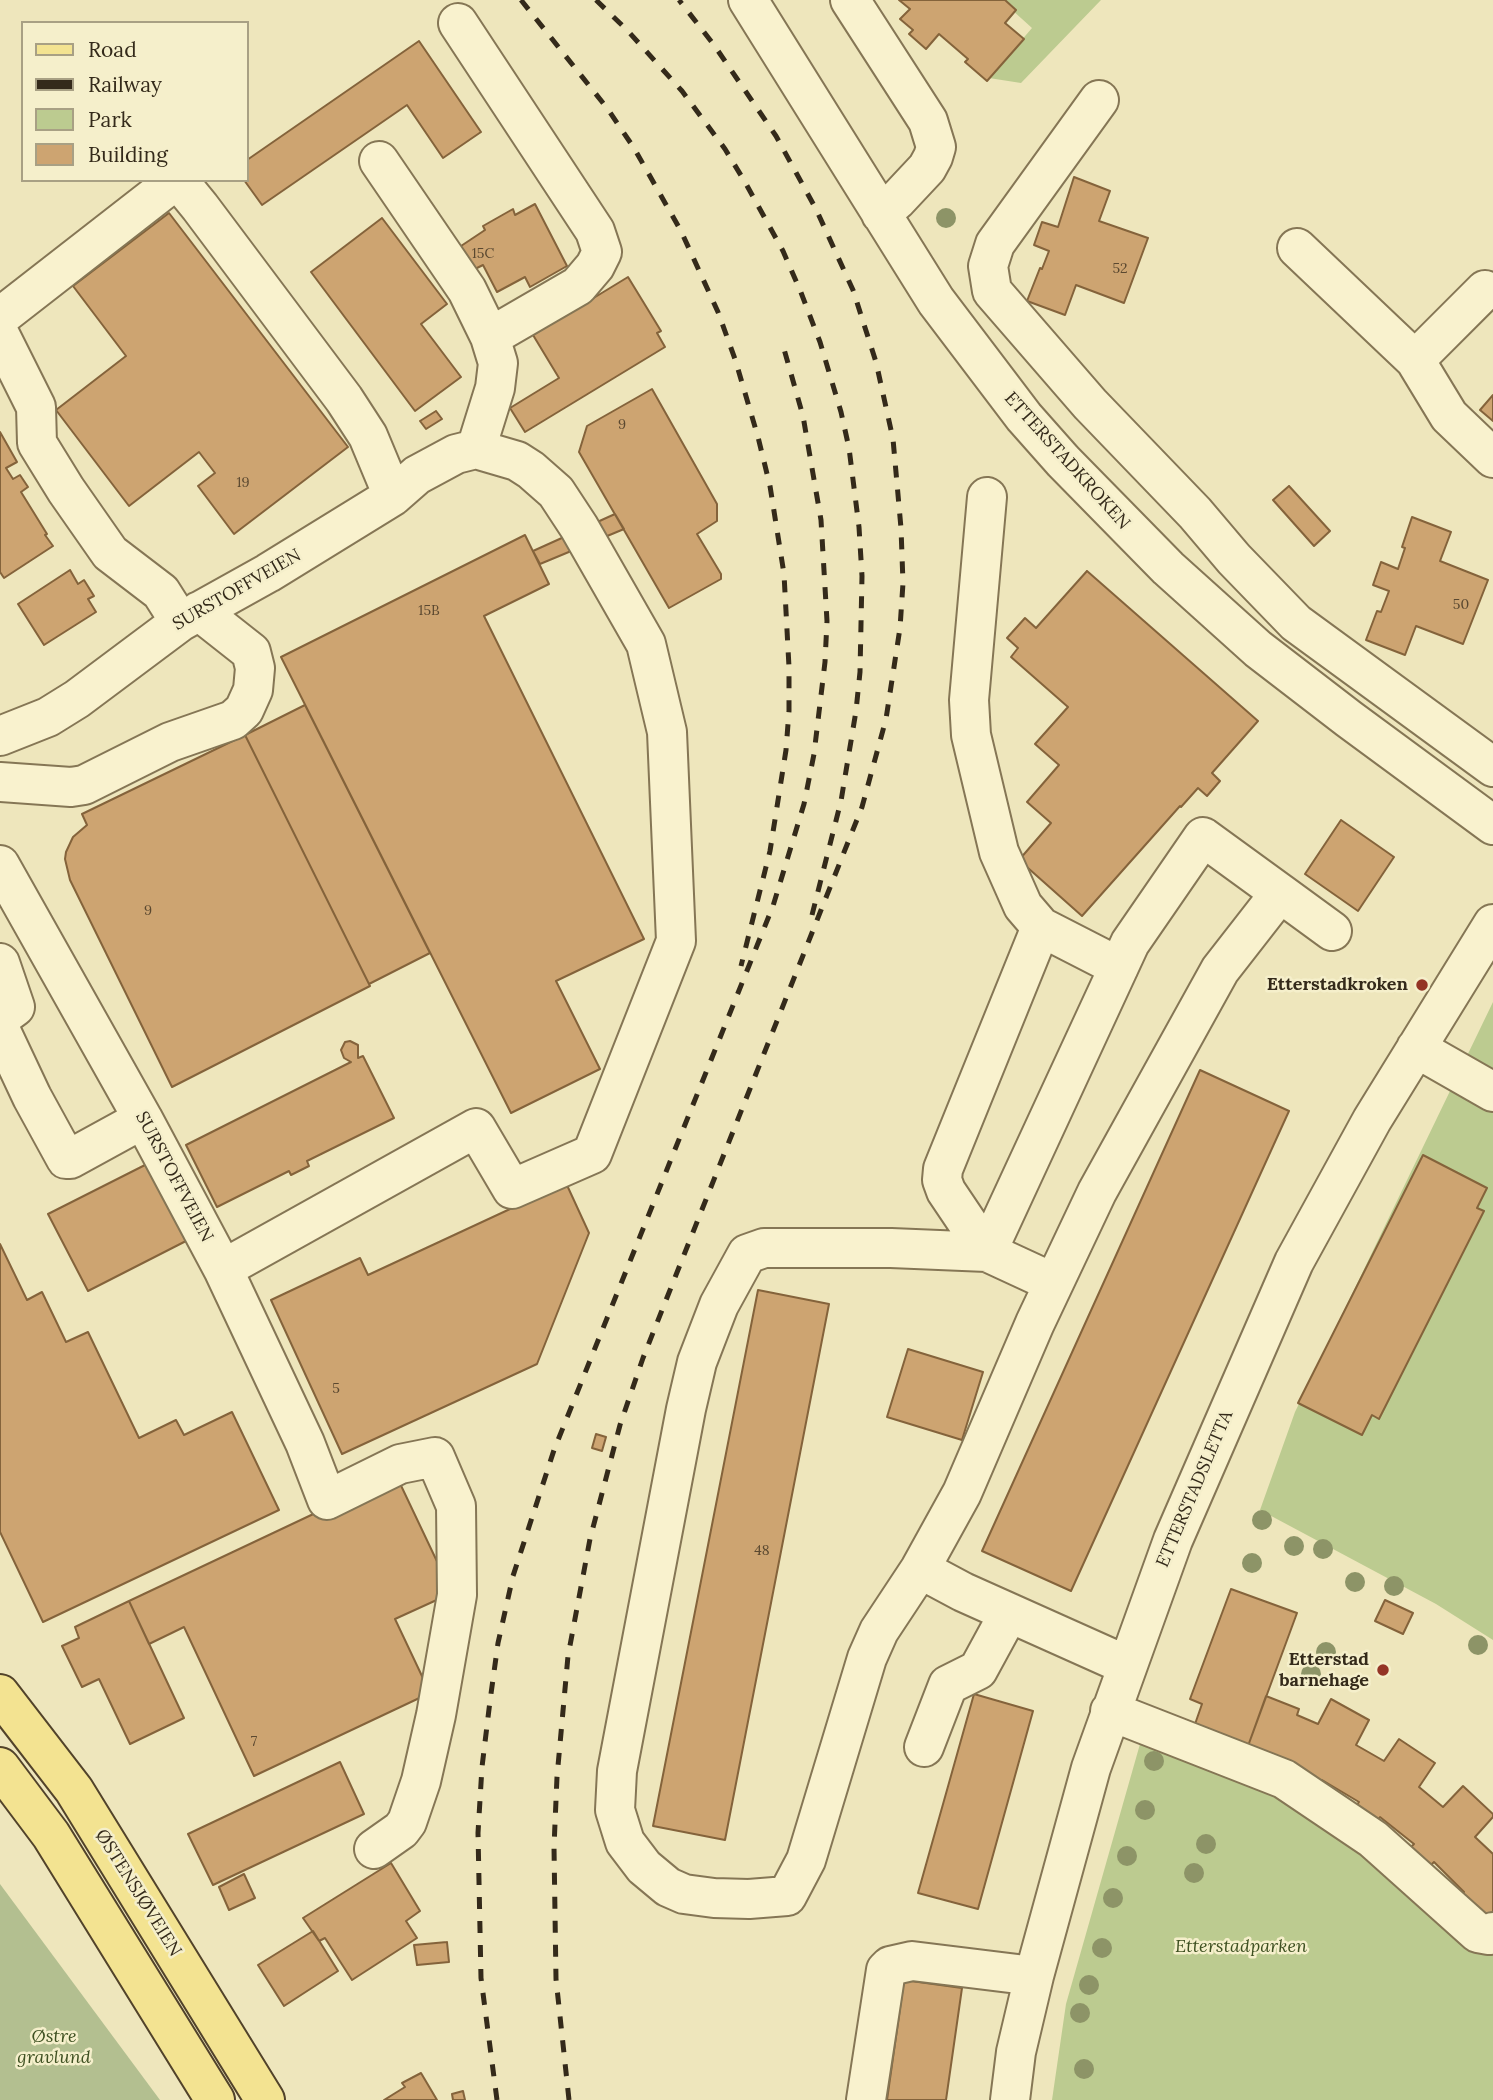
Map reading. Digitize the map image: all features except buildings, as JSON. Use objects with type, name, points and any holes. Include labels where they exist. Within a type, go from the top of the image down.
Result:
[{"type":"main road","name":"ØSTENSJØVEIEN","points":[[0,1694],[74,1790],[265,2100]]},
{"type":"main road","points":[[0,1766],[51,1836],[215,2100]]},
{"type":"street","name":"ETTERSTADKROKEN","points":[[748,0],[914,268],[965,342],[1024,417],[1095,496],[1168,568],[1258,649],[1493,825]]},
{"type":"street","points":[[850,0],[928,121],[936,147],[927,168],[881,214]]},
{"type":"street","points":[[458,23],[595,232],[602,252],[596,266],[578,286],[490,337]]},
{"type":"street","points":[[1099,100],[995,244],[988,266],[992,291],[1090,404],[1296,623],[1493,766]]},
{"type":"street","points":[[223,1269],[476,1128],[512,1189],[592,1154],[676,941],[667,732],[646,644],[556,492],[517,461],[476,449],[495,388],[498,363],[490,337],[467,290],[379,161]]},
{"type":"street","points":[[0,317],[174,182]]},
{"type":"street","points":[[179,182],[344,399],[368,436],[393,496]]},
{"type":"street","points":[[1297,248],[1415,360],[1448,416],[1493,458]]},
{"type":"street","points":[[1415,360],[1485,290]]},
{"type":"street","points":[[0,335],[36,407],[37,443],[110,553],[189,616],[251,652],[255,668],[253,691],[244,710],[233,720],[170,742],[84,785],[71,787],[0,782]]},
{"type":"street","name":"SURSTOFFVEIEN","points":[[0,736],[47,717],[77,699],[189,616],[268,573],[393,496],[417,475],[456,454],[476,449]]},
{"type":"street","points":[[987,497],[969,700],[971,735],[999,852],[1023,906],[1041,928],[1119,967]]},
{"type":"street","points":[[987,1252],[1130,943],[1203,837],[1332,931]]},
{"type":"street","name":"SURSTOFFVEIEN","points":[[0,865],[143,1119],[223,1269],[305,1443],[327,1500],[400,1464],[435,1457],[456,1506],[457,1595],[421,1780],[407,1822],[398,1834],[374,1849]]},
{"type":"street","points":[[1054,1283],[987,1252],[891,1248],[754,1250],[747,1254],[719,1305],[697,1362],[617,1771],[615,1810],[625,1842],[644,1867],[668,1887],[684,1894],[714,1898],[787,1896],[806,1860],[867,1658],[879,1631],[920,1569],[961,1493],[1097,1192],[1220,970],[1280,892]]},
{"type":"street","name":"ETTERSTADSLETTA","points":[[1010,2100],[1016,2052],[1034,1976],[1091,1768],[1173,1539],[1294,1262],[1372,1120],[1493,924]]},
{"type":"street","points":[[987,1252],[946,1191],[942,1180],[943,1168],[1041,928]]},
{"type":"street","points":[[0,963],[15,1007],[0,1018]]},
{"type":"street","points":[[0,1030],[66,1159],[143,1119]]},
{"type":"street","points":[[1416,1048],[1493,1092]]},
{"type":"street","points":[[920,1569],[1009,1614],[1126,1665]]},
{"type":"street","points":[[924,1747],[948,1685],[978,1670],[1009,1614]]},
{"type":"street","points":[[1110,1711],[1284,1779],[1373,1839],[1478,1933],[1489,1935],[1493,1932]]},
{"type":"street","points":[[866,2100],[886,1970],[890,1966],[912,1961],[1034,1976]]},
{"type":"green space","points":[[1001,0],[1101,0],[1021,83],[989,78],[1032,28]]},
{"type":"green space","points":[[1493,1002],[1493,1640],[1436,1604],[1260,1510],[1295,1412]]},
{"type":"green space","name":"Etterstadparken","points":[[1142,1737],[1283,1789],[1493,1923],[1493,2100],[1052,2100],[1066,2004]]},
{"type":"green space","name":"Østre gravlund","points":[[0,1884],[160,2100],[0,2100]]},
{"type":"railway","points":[[521,0],[607,108],[634,148],[681,231],[718,312],[735,359],[770,486],[784,574],[789,711],[786,750],[770,851],[741,966]]},
{"type":"railway","points":[[596,0],[682,91],[725,149],[745,182],[783,251],[800,290],[820,342],[841,412],[849,448],[859,527],[862,576],[860,672],[841,801],[812,915]]},
{"type":"railway","points":[[569,2100],[556,1979],[554,1847],[557,1777],[568,1656],[590,1539],[620,1425],[643,1358],[862,807],[886,719],[900,628],[903,583],[893,439],[876,362],[853,290],[816,209],[776,136],[714,45],[679,0]]},
{"type":"railway","points":[[497,2100],[481,1978],[478,1833],[490,1701],[498,1643],[513,1576],[554,1450],[773,906],[804,804],[814,754],[827,621],[821,520],[803,416],[782,342]]},
{"type":"place","name":"Etterstadkroken","points":[[1422,985]]},
{"type":"place","name":"Etterstad barnehage","points":[[1383,1670]]}]
